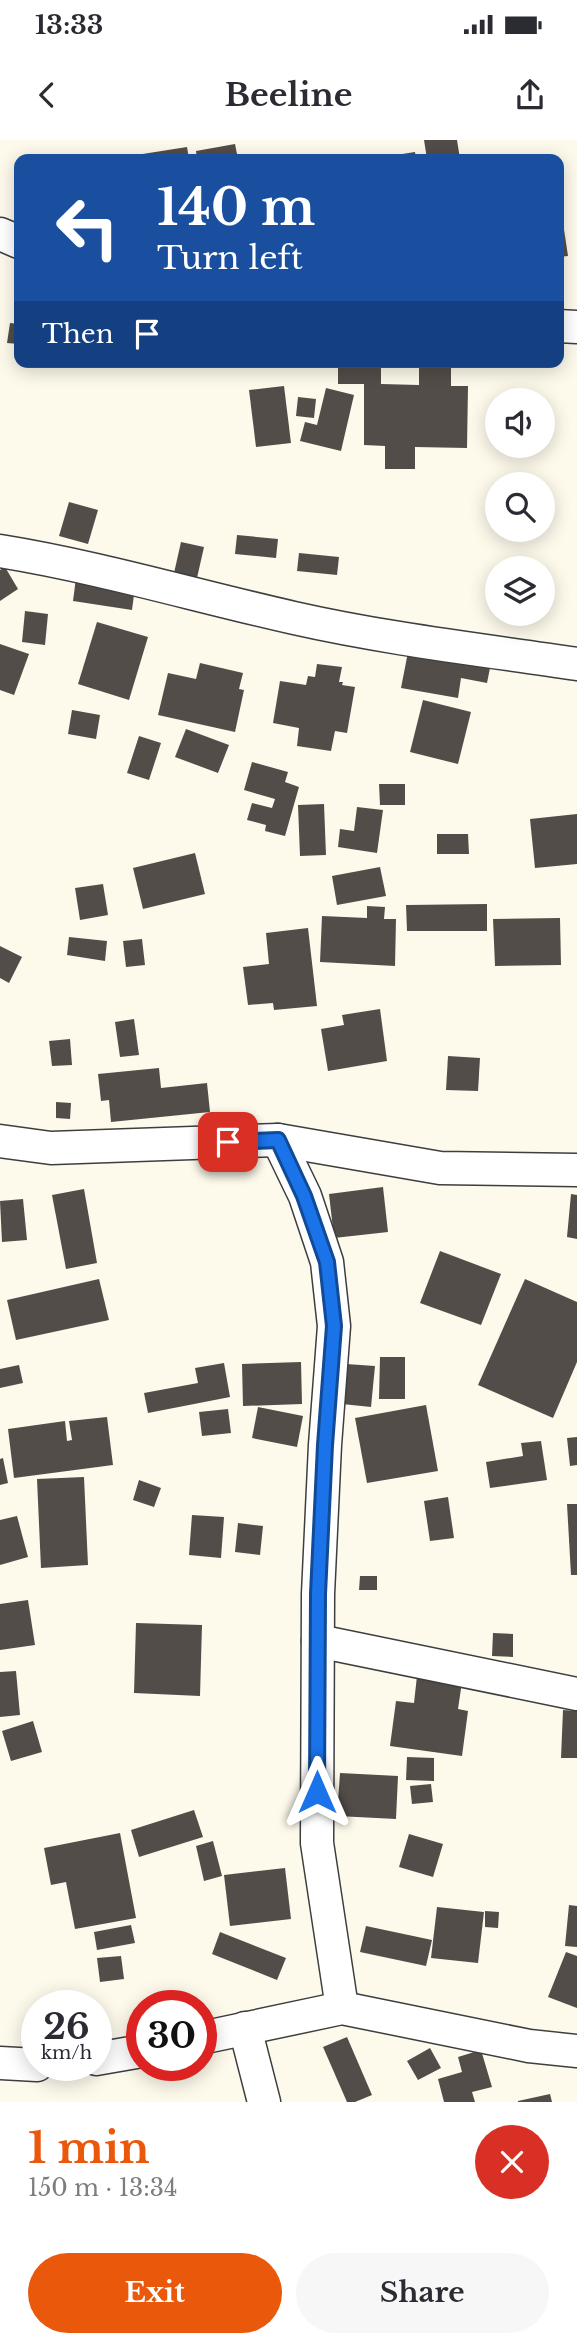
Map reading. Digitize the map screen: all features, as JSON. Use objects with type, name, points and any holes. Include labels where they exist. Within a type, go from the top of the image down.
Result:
[{"type":"street","points":[[0,551],[126,577],[298,619],[577,664]]},
{"type":"street","points":[[278,1140],[304,1196],[327,1262],[334,1326],[325,1445],[318,1641],[317,1843],[342,2008]]},
{"type":"street","points":[[0,1141],[51,1148],[278,1140],[440,1168],[577,1170]]},
{"type":"street","points":[[318,1641],[577,1694]]},
{"type":"street","points":[[217,2034],[342,2008],[528,2046],[577,2052]]},
{"type":"street","points":[[244,2028],[264,2102]]},
{"type":"street","points":[[0,2063],[21,2064]]},
{"type":"building","points":[[424,140],[457,140],[459,154],[426,154]]},
{"type":"building","points":[[235,144],[237,154],[196,154],[196,151]]},
{"type":"building","points":[[187,147],[188,154],[142,154]]},
{"type":"building","points":[[564,230],[568,256],[564,256]]},
{"type":"building","points":[[10,323],[14,323],[14,344],[7,343]]},
{"type":"building","points":[[338,368],[381,368],[381,384],[419,385],[419,368],[451,368],[451,386],[468,386],[467,448],[415,447],[415,469],[385,469],[385,446],[364,445],[364,384],[338,384]]},
{"type":"building","points":[[284,386],[291,443],[256,447],[249,390]]},
{"type":"building","points":[[326,388],[354,395],[341,451],[300,441],[305,422],[317,425]]},
{"type":"building","points":[[298,397],[316,399],[314,418],[296,416]]},
{"type":"building","points":[[69,502],[98,510],[88,544],[59,536]]},
{"type":"building","points":[[237,535],[278,539],[276,558],[235,554]]},
{"type":"building","points":[[181,542],[204,547],[197,578],[174,573]]},
{"type":"building","points":[[299,553],[339,557],[337,575],[297,571]]},
{"type":"building","points":[[5,567],[18,589],[0,601],[0,570]]},
{"type":"building","points":[[76,578],[135,587],[132,610],[73,601]]},
{"type":"building","points":[[25,611],[48,614],[45,645],[22,642]]},
{"type":"building","points":[[97,622],[148,637],[129,700],[78,684]]},
{"type":"building","points":[[0,644],[29,654],[14,695],[0,690]]},
{"type":"building","points":[[408,652],[492,658],[487,683],[461,678],[458,698],[401,688]]},
{"type":"building","points":[[200,663],[243,673],[239,689],[244,690],[235,732],[158,715],[168,673],[196,679]]},
{"type":"building","points":[[317,664],[342,667],[339,682],[355,687],[347,733],[335,731],[331,751],[297,746],[299,728],[273,723],[280,681],[306,685],[308,676],[315,677]]},
{"type":"building","points":[[423,700],[471,712],[458,764],[410,752]]},
{"type":"building","points":[[72,710],[100,715],[96,739],[68,734]]},
{"type":"building","points":[[186,729],[229,745],[218,773],[175,757]]},
{"type":"building","points":[[139,736],[161,743],[149,780],[127,773]]},
{"type":"building","points":[[252,762],[288,772],[285,782],[299,787],[285,836],[265,831],[266,825],[247,820],[252,803],[272,808],[275,799],[244,790]]},
{"type":"building","points":[[379,784],[405,784],[405,805],[380,805]]},
{"type":"building","points":[[324,804],[326,855],[300,856],[298,805]]},
{"type":"building","points":[[357,807],[383,810],[377,853],[338,847],[340,829],[354,831]]},
{"type":"building","points":[[577,814],[577,864],[535,868],[530,819]]},
{"type":"building","points":[[437,834],[468,834],[469,854],[437,854]]},
{"type":"building","points":[[195,853],[205,894],[143,909],[133,868]]},
{"type":"building","points":[[380,867],[386,896],[337,905],[332,876]]},
{"type":"building","points":[[103,884],[108,915],[80,920],[75,888]]},
{"type":"building","points":[[487,904],[487,931],[407,931],[406,905]]},
{"type":"building","points":[[367,906],[385,907],[384,919],[396,919],[395,966],[320,962],[322,916],[367,918]]},
{"type":"building","points":[[560,918],[561,965],[495,966],[493,919]]},
{"type":"building","points":[[308,928],[317,1006],[274,1010],[273,1003],[248,1005],[243,967],[269,964],[266,933]]},
{"type":"building","points":[[69,937],[107,941],[105,961],[67,955]]},
{"type":"building","points":[[142,939],[145,965],[126,967],[123,941]]},
{"type":"building","points":[[0,946],[22,957],[9,983],[0,978]]},
{"type":"building","points":[[380,1009],[387,1061],[328,1071],[321,1029],[344,1025],[342,1015]]},
{"type":"building","points":[[134,1019],[139,1055],[120,1057],[115,1022]]},
{"type":"building","points":[[70,1039],[72,1065],[52,1066],[49,1041]]},
{"type":"building","points":[[448,1056],[480,1058],[478,1091],[446,1090]]},
{"type":"building","points":[[159,1068],[161,1088],[207,1083],[210,1112],[111,1122],[109,1100],[101,1101],[98,1074]]},
{"type":"building","points":[[56,1102],[71,1103],[70,1119],[56,1118]]},
{"type":"building","points":[[383,1187],[388,1232],[334,1238],[329,1194]]},
{"type":"building","points":[[84,1189],[97,1263],[66,1269],[52,1195]]},
{"type":"building","points":[[571,1194],[577,1195],[577,1239],[567,1237]]},
{"type":"building","points":[[23,1199],[27,1240],[2,1242],[0,1201]]},
{"type":"building","points":[[440,1251],[501,1274],[481,1325],[420,1303]]},
{"type":"building","points":[[99,1279],[109,1320],[16,1340],[7,1300]]},
{"type":"building","points":[[525,1279],[577,1302],[577,1362],[553,1418],[478,1385]]},
{"type":"building","points":[[380,1357],[405,1357],[405,1399],[379,1399]]},
{"type":"building","points":[[301,1362],[302,1404],[243,1406],[242,1364]]},
{"type":"building","points":[[224,1363],[230,1397],[148,1413],[144,1393],[198,1383],[195,1368]]},
{"type":"building","points":[[346,1364],[375,1366],[371,1407],[342,1404]]},
{"type":"building","points":[[19,1365],[23,1383],[0,1388],[0,1369]]},
{"type":"building","points":[[426,1405],[438,1471],[367,1483],[355,1418]]},
{"type":"building","points":[[258,1407],[303,1416],[297,1447],[252,1438]]},
{"type":"building","points":[[228,1409],[231,1433],[202,1436],[199,1412]]},
{"type":"building","points":[[107,1417],[113,1465],[14,1478],[8,1429],[65,1421],[67,1441],[72,1440],[69,1421]]},
{"type":"building","points":[[577,1437],[577,1465],[570,1466],[567,1438]]},
{"type":"building","points":[[541,1441],[547,1480],[490,1488],[486,1462],[523,1456],[521,1443]]},
{"type":"building","points":[[3,1458],[8,1483],[0,1485],[0,1459]]},
{"type":"building","points":[[84,1477],[88,1565],[41,1568],[37,1479]]},
{"type":"building","points":[[139,1480],[161,1488],[154,1507],[133,1500]]},
{"type":"building","points":[[448,1497],[454,1538],[430,1541],[424,1501]]},
{"type":"building","points":[[567,1504],[577,1504],[577,1575],[571,1575]]},
{"type":"building","points":[[192,1515],[224,1517],[221,1558],[189,1555]]},
{"type":"building","points":[[17,1516],[28,1557],[0,1565],[0,1520]]},
{"type":"building","points":[[238,1523],[263,1526],[260,1555],[235,1552]]},
{"type":"building","points":[[360,1576],[377,1576],[377,1590],[359,1590]]},
{"type":"building","points":[[28,1600],[35,1645],[0,1650],[0,1604]]},
{"type":"building","points":[[136,1623],[202,1625],[200,1696],[134,1693]]},
{"type":"building","points":[[493,1633],[513,1634],[513,1657],[492,1656]]},
{"type":"building","points":[[16,1671],[20,1715],[0,1717],[0,1672]]},
{"type":"building","points":[[417,1676],[462,1682],[458,1709],[468,1711],[462,1756],[390,1746],[396,1701],[414,1703]]},
{"type":"building","points":[[563,1710],[577,1711],[577,1758],[561,1758]]},
{"type":"building","points":[[33,1721],[42,1752],[11,1761],[2,1731]]},
{"type":"building","points":[[407,1757],[434,1758],[434,1781],[406,1780]]},
{"type":"building","points":[[340,1773],[398,1776],[396,1819],[337,1816]]},
{"type":"building","points":[[431,1784],[433,1802],[412,1804],[410,1786]]},
{"type":"building","points":[[194,1810],[203,1837],[139,1857],[131,1830]]},
{"type":"building","points":[[120,1833],[136,1918],[75,1929],[66,1882],[51,1885],[44,1848]]},
{"type":"building","points":[[409,1834],[443,1844],[433,1877],[399,1867]]},
{"type":"building","points":[[213,1841],[222,1876],[204,1881],[196,1846]]},
{"type":"building","points":[[285,1868],[291,1919],[230,1926],[224,1875]]},
{"type":"building","points":[[569,1905],[577,1906],[577,1947],[565,1946]]},
{"type":"building","points":[[437,1907],[484,1912],[478,1963],[431,1958]]},
{"type":"building","points":[[485,1911],[499,1912],[498,1928],[485,1927]]},
{"type":"building","points":[[131,1925],[135,1943],[97,1950],[94,1932]]},
{"type":"building","points":[[366,1926],[432,1940],[426,1966],[360,1952]]},
{"type":"building","points":[[220,1932],[286,1958],[277,1980],[212,1954]]},
{"type":"building","points":[[566,1952],[577,1956],[577,2008],[548,1997]]},
{"type":"building","points":[[121,1956],[124,1979],[100,1982],[97,1958]]},
{"type":"building","points":[[347,2037],[372,2095],[355,2102],[347,2102],[323,2047]]},
{"type":"building","points":[[430,2048],[441,2068],[418,2080],[407,2061]]},
{"type":"building","points":[[481,2050],[492,2087],[472,2092],[475,2102],[444,2102],[438,2079],[462,2072],[458,2057]]},
{"type":"building","points":[[550,2094],[552,2102],[518,2102],[518,2101]]},
{"type":"route","points":[[228,1142],[278,1140],[304,1196],[327,1262],[334,1326],[318,1594],[317,1792]]}]
